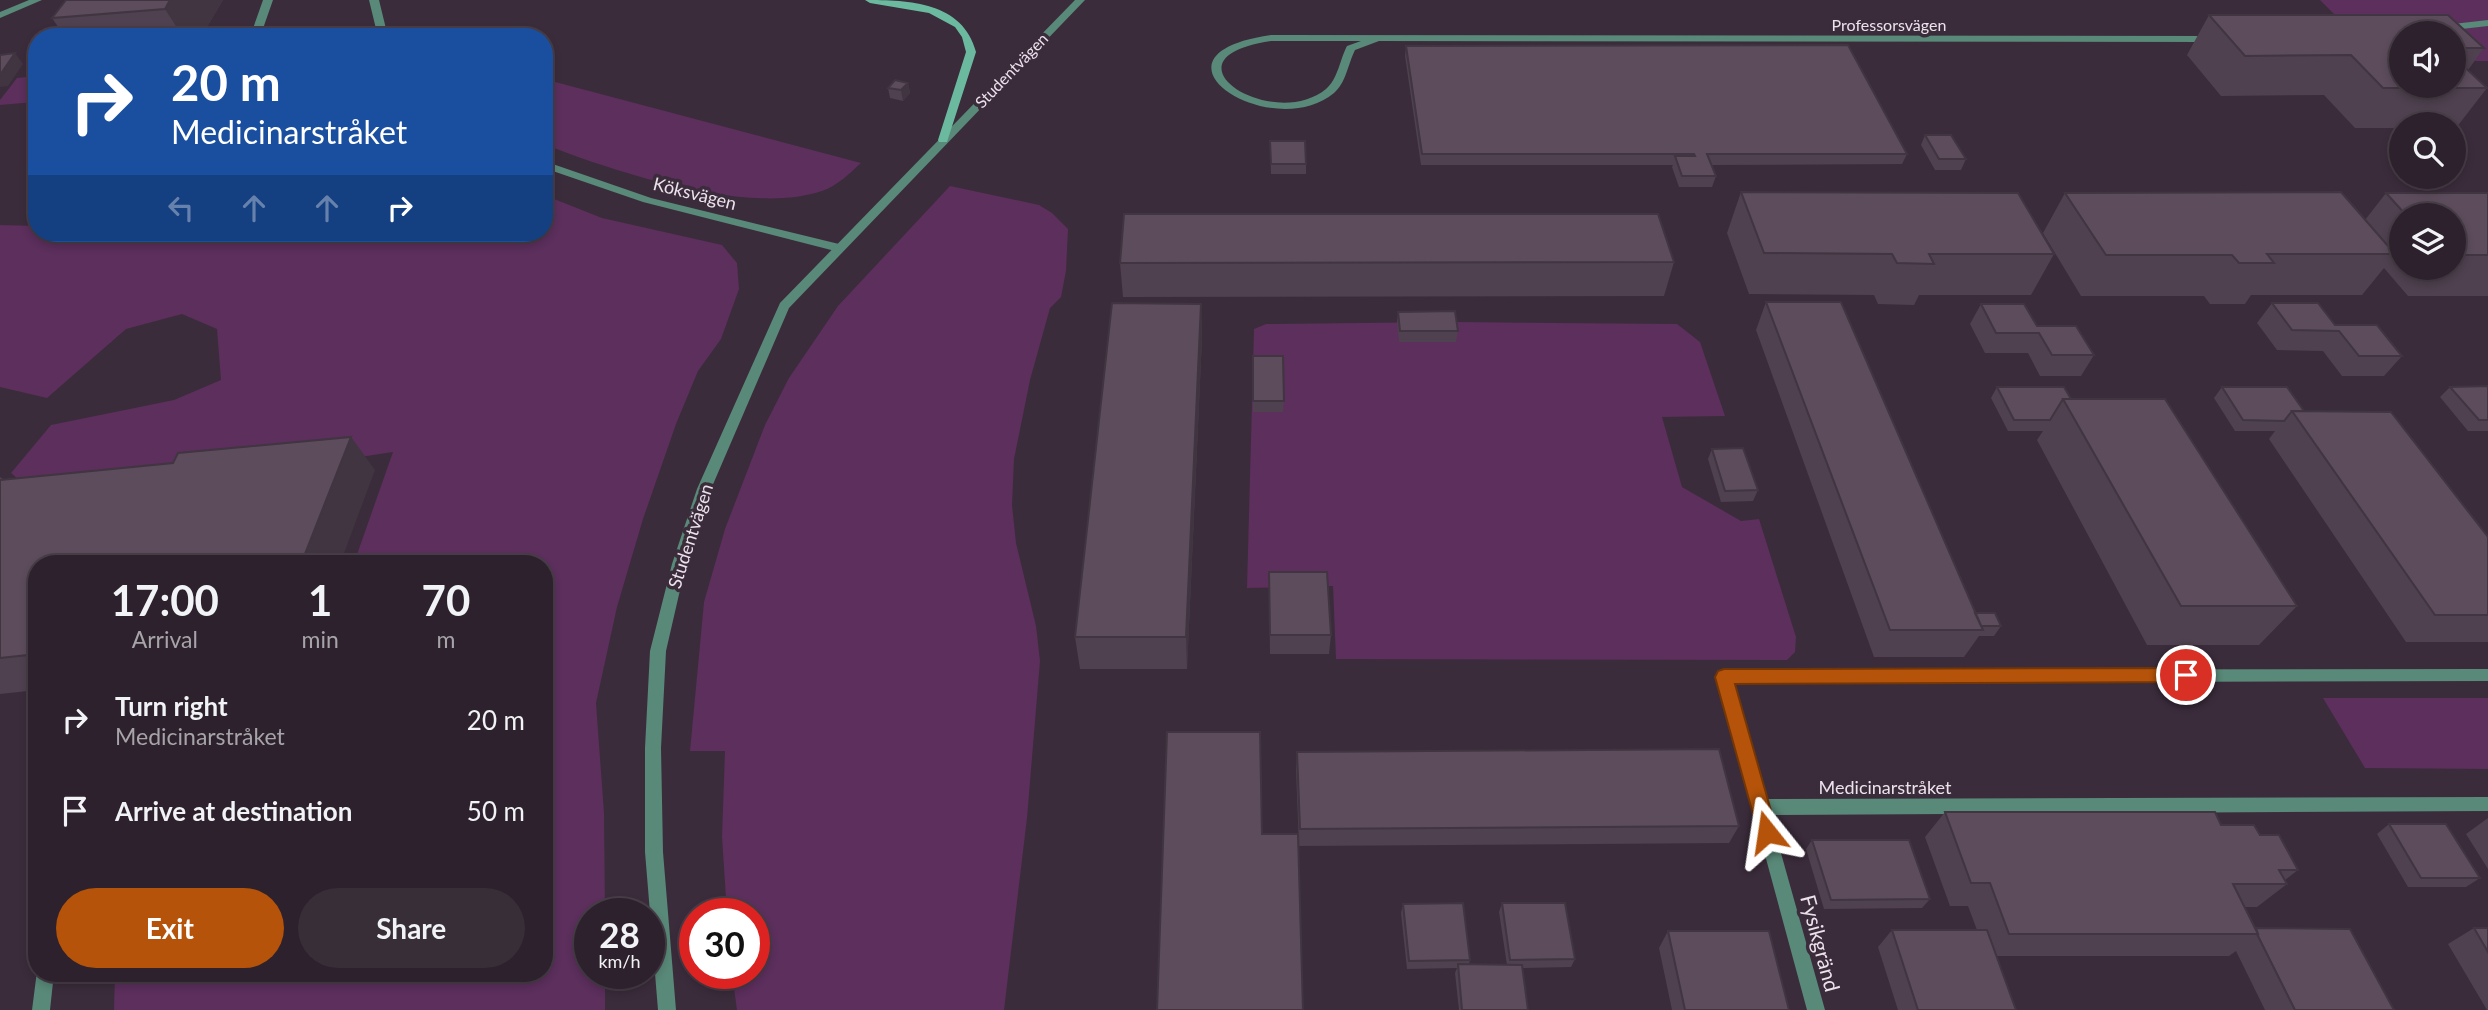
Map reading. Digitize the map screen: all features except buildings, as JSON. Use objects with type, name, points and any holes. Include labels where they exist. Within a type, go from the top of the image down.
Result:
[{"type":"main road","name":"Studentvägen","points":[[870,0],[936,11],[957,24],[970,39],[971,52],[943,139]]},
{"type":"street","points":[[0,15],[37,0]]},
{"type":"street","points":[[258,28],[268,0]]},
{"type":"street","points":[[374,0],[381,28]]},
{"type":"street","name":"Studentvägen","points":[[667,1010],[653,852],[653,748],[658,651],[678,564],[704,489],[785,306],[943,139],[1080,0]]},
{"type":"street","points":[[2466,26],[2488,23]]},
{"type":"street","name":"Professorsvägen","points":[[1376,39],[1361,42],[1351,48],[1336,85],[1319,98],[1307,102],[1276,103],[1249,99],[1231,91],[1219,78],[1217,70],[1217,62],[1229,49],[1258,39],[1376,39],[2227,40]]},
{"type":"street","name":"Köksvägen","points":[[553,167],[647,200],[839,248]]},
{"type":"street","points":[[1760,807],[1724,677],[2488,675]]},
{"type":"street","name":"Medicinarstråket","points":[[1760,807],[2488,804]]},
{"type":"street","name":"Fysikgränd","points":[[1760,807],[1816,1010]]},
{"type":"street","points":[[41,1010],[44,982]]},
{"type":"shaded area","points":[[2320,0],[2488,0],[2488,61],[2467,61],[2466,21],[2389,21],[2389,35],[2353,40],[2347,27]]},
{"type":"shaded area","points":[[28,77],[28,103],[0,105],[0,100],[17,78]]},
{"type":"shaded area","points":[[553,81],[861,163],[828,189],[792,197],[758,198],[720,194],[643,178],[553,147]]},
{"type":"shaded area","points":[[950,186],[1039,205],[1052,213],[1068,229],[1066,271],[1061,297],[1050,308],[1030,380],[1014,459],[1012,505],[1016,543],[1036,626],[1040,661],[1027,818],[1004,1010],[737,1010],[734,989],[770,989],[770,898],[726,898],[722,837],[725,751],[690,751],[704,602],[725,529],[765,425],[789,378],[838,306]]},
{"type":"shaded area","points":[[553,199],[602,218],[722,245],[737,263],[739,289],[721,339],[698,371],[676,424],[643,519],[617,607],[596,703],[604,813],[605,898],[574,898],[574,989],[605,989],[605,1010],[114,1010],[115,982],[553,982],[553,555],[357,555],[393,452],[280,469],[30,489],[11,473],[51,425],[174,400],[221,380],[217,329],[182,314],[126,329],[47,398],[0,387],[0,225],[28,226],[28,242],[553,242]]},
{"type":"shaded area","points":[[1266,324],[1677,324],[1700,342],[1725,416],[1662,417],[1682,487],[1741,521],[1759,519],[1796,637],[1795,652],[1787,660],[1336,659],[1333,586],[1247,588],[1254,329]]},
{"type":"shaded area","points":[[2323,698],[2488,698],[2488,769],[2365,768]]},
{"type":"route","points":[[1767,832],[1724,677],[2186,675]]}]
